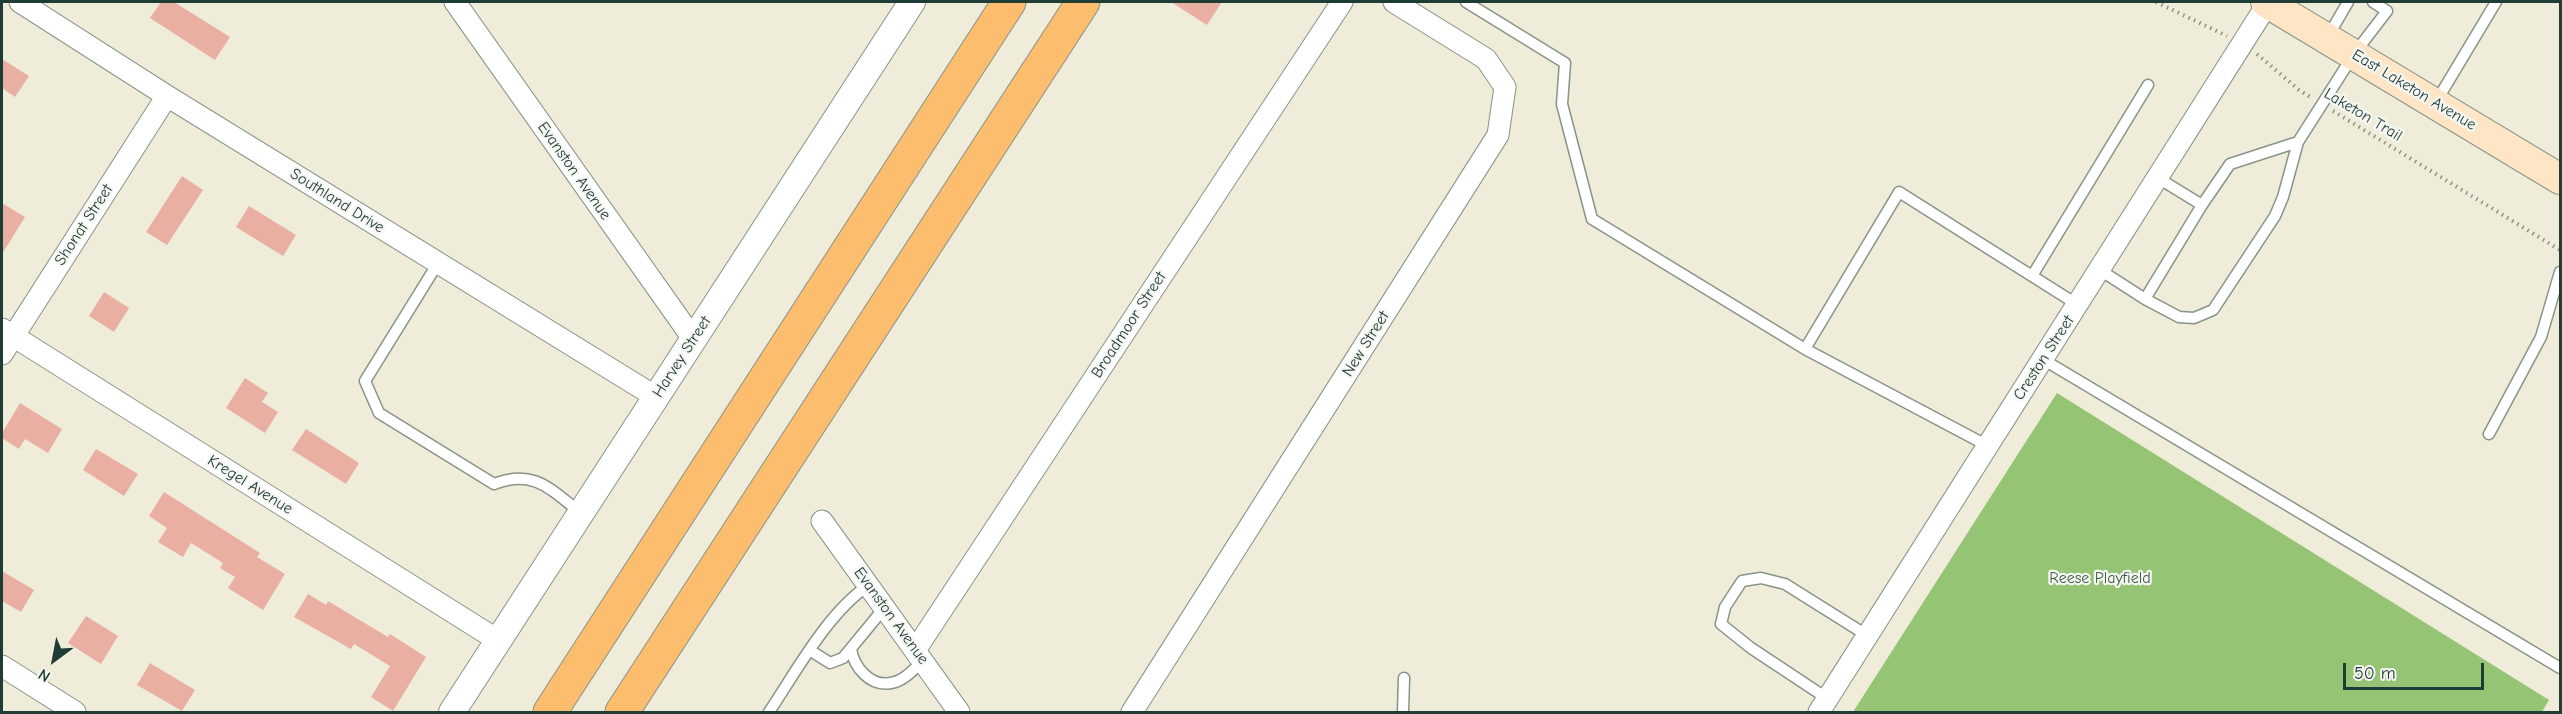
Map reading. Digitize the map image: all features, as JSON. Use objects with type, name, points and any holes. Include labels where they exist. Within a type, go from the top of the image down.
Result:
[{"type":"highway","points":[[550,712],[1010,2]]},
{"type":"highway","points":[[622,712],[1083,2]]},
{"type":"main road","name":"East Laketon Avenue","points":[[2268,2],[2560,179]]},
{"type":"street","name":"Southland Drive","points":[[20,2],[167,96],[656,397]]},
{"type":"street","name":"Evanston Avenue","points":[[455,2],[694,340]]},
{"type":"street","name":"Harvey Street","points":[[452,712],[912,2]]},
{"type":"street","name":"Broadmoor Street","points":[[920,655],[1341,2]]},
{"type":"street","name":"New Street","points":[[1132,712],[1498,135],[1505,87],[1486,59],[1394,2]]},
{"type":"street","name":"Creston Street","points":[[1823,706],[2044,360],[2268,2]]},
{"type":"street","name":"Shonat Street","points":[[2,354],[7,332],[167,96]]},
{"type":"street","name":"Kregel Avenue","points":[[7,332],[499,641]]},
{"type":"street","name":"Evanston Avenue","points":[[822,521],[959,712]]},
{"type":"street","points":[[2,666],[75,712]]},
{"type":"lane","points":[[1466,2],[1565,63],[1562,104],[1592,219],[1805,349],[1988,446]]},
{"type":"lane","points":[[2327,38],[2348,2]]},
{"type":"lane","points":[[2100,270],[2145,299],[2179,317],[2194,318],[2213,310],[2275,216],[2283,197],[2298,142],[2354,54],[2387,11],[2373,2]]},
{"type":"lane","points":[[2436,103],[2496,2]]},
{"type":"lane","points":[[2032,276],[2148,85]]},
{"type":"lane","points":[[2145,299],[2202,205],[2230,164],[2298,142]]},
{"type":"lane","points":[[2158,178],[2202,205]]},
{"type":"lane","points":[[1805,349],[1899,192],[2078,305]]},
{"type":"lane","points":[[438,263],[365,381],[379,413],[494,484],[512,479],[539,481],[581,513]]},
{"type":"lane","points":[[2489,434],[2541,337],[2560,272]]},
{"type":"lane","points":[[2044,360],[2560,668]]},
{"type":"lane","points":[[1823,706],[1720,624],[1725,607],[1742,581],[1761,578],[1785,584],[1868,636]]},
{"type":"lane","points":[[769,712],[844,605],[869,585]]},
{"type":"lane","points":[[811,651],[830,663],[843,658],[885,607]]},
{"type":"lane","points":[[851,649],[853,661],[860,671],[881,682],[898,680],[920,655]]},
{"type":"lane","points":[[1403,712],[1404,678]]},
{"type":"path","name":"Laketon Trail","points":[[2156,2],[2204,23],[2242,44],[2266,60],[2299,90],[2560,250]]},
{"type":"green space","name":"Reese Playfield","points":[[2057,393],[2549,700],[2542,712],[1853,712]]},
{"type":"building","points":[[161,2],[174,2],[230,37],[215,60],[150,18]]},
{"type":"building","points":[[1171,2],[1222,2],[1207,25]]},
{"type":"building","points":[[2,59],[29,76],[15,97],[2,88]]},
{"type":"building","points":[[182,176],[203,190],[167,245],[146,232]]},
{"type":"building","points":[[2,203],[25,217],[2,254]]},
{"type":"building","points":[[249,206],[296,235],[283,256],[236,227]]},
{"type":"building","points":[[104,292],[129,308],[114,332],[89,316]]},
{"type":"building","points":[[245,378],[268,393],[262,402],[278,412],[265,433],[226,408]]},
{"type":"building","points":[[20,403],[62,429],[48,453],[25,439],[19,449],[2,438],[2,433]]},
{"type":"building","points":[[306,429],[359,463],[346,484],[292,450]]},
{"type":"building","points":[[96,449],[138,474],[124,496],[83,470]]},
{"type":"building","points":[[164,492],[260,553],[257,557],[285,574],[263,610],[228,588],[235,577],[220,568],[223,563],[191,543],[183,557],[158,542],[167,528],[149,516]]},
{"type":"building","points":[[2,571],[34,590],[21,612],[2,601]]},
{"type":"building","points":[[308,594],[326,605],[328,601],[388,637],[390,634],[426,657],[393,711],[371,697],[390,666],[354,644],[351,649],[294,617]]},
{"type":"building","points":[[86,616],[118,636],[101,664],[68,643]]},
{"type":"building","points":[[150,663],[195,690],[182,711],[137,685]]}]
